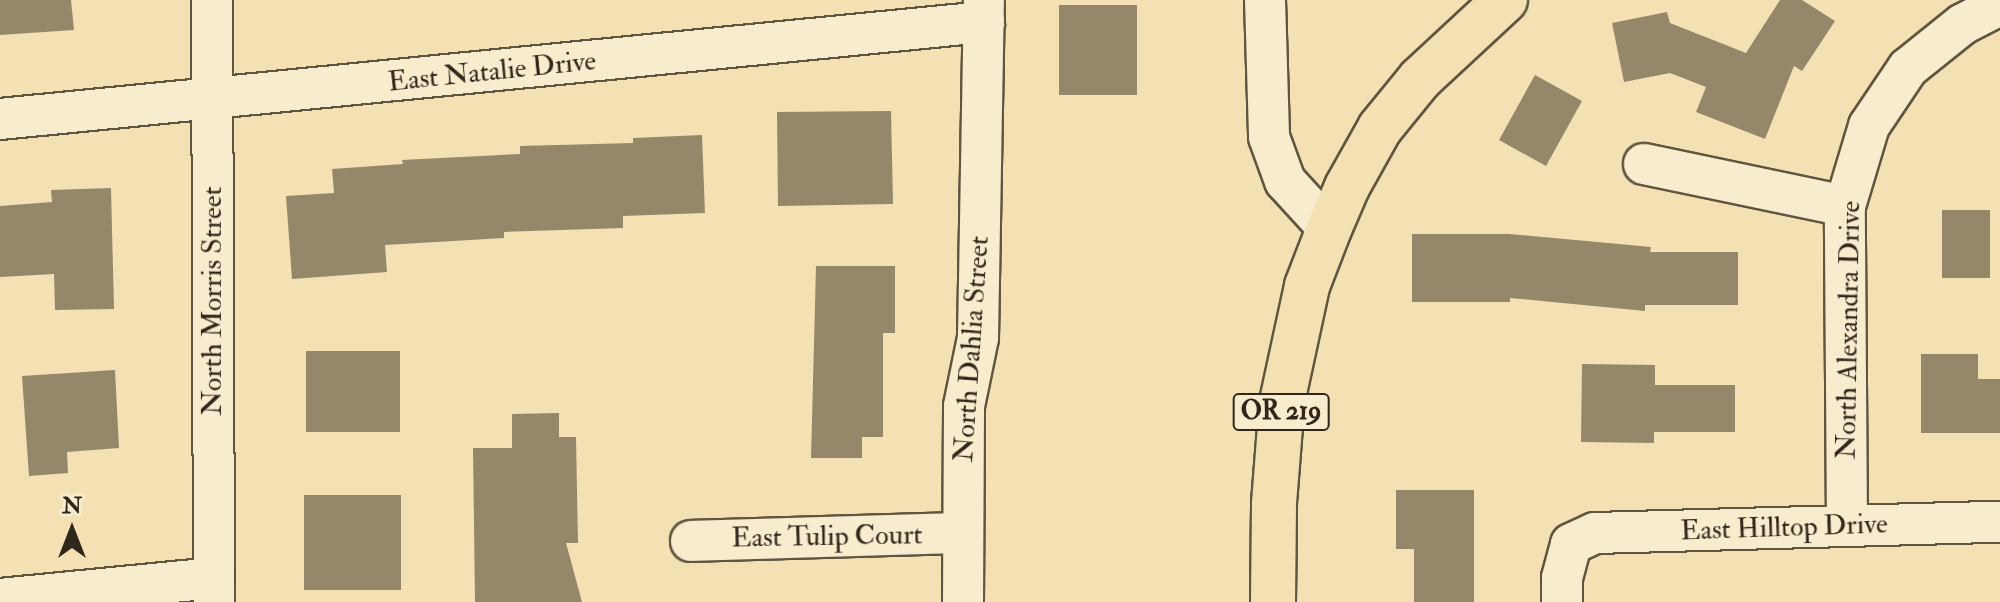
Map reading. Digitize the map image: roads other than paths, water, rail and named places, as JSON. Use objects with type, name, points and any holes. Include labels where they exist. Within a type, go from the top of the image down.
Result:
[{"type":"main road","name":"OR 219","points":[[1273,602],[1274,503],[1282,402],[1307,286],[1347,187],[1380,128],[1420,79],[1505,0]]},
{"type":"street","name":"North Morris Street","points":[[212,0],[214,590]]},
{"type":"street","points":[[1265,0],[1269,137],[1285,181],[1329,229]]},
{"type":"street","name":"North Alexandra Drive","points":[[1847,526],[1845,206],[1869,126],[1908,68],[1963,24],[2000,5]]},
{"type":"street","name":"East Natalie Drive","points":[[0,119],[213,99],[984,11]]},
{"type":"street","name":"North Dahlia Street","points":[[963,602],[964,406],[978,338],[984,11]]},
{"type":"street","points":[[1644,164],[1845,206]]},
{"type":"street","name":"East Hilltop Drive","points":[[1562,602],[1562,578],[1571,544],[1595,533],[2000,522]]},
{"type":"street","name":"East Tulip Court","points":[[691,541],[963,533]]},
{"type":"street","points":[[0,599],[214,590]]}]
